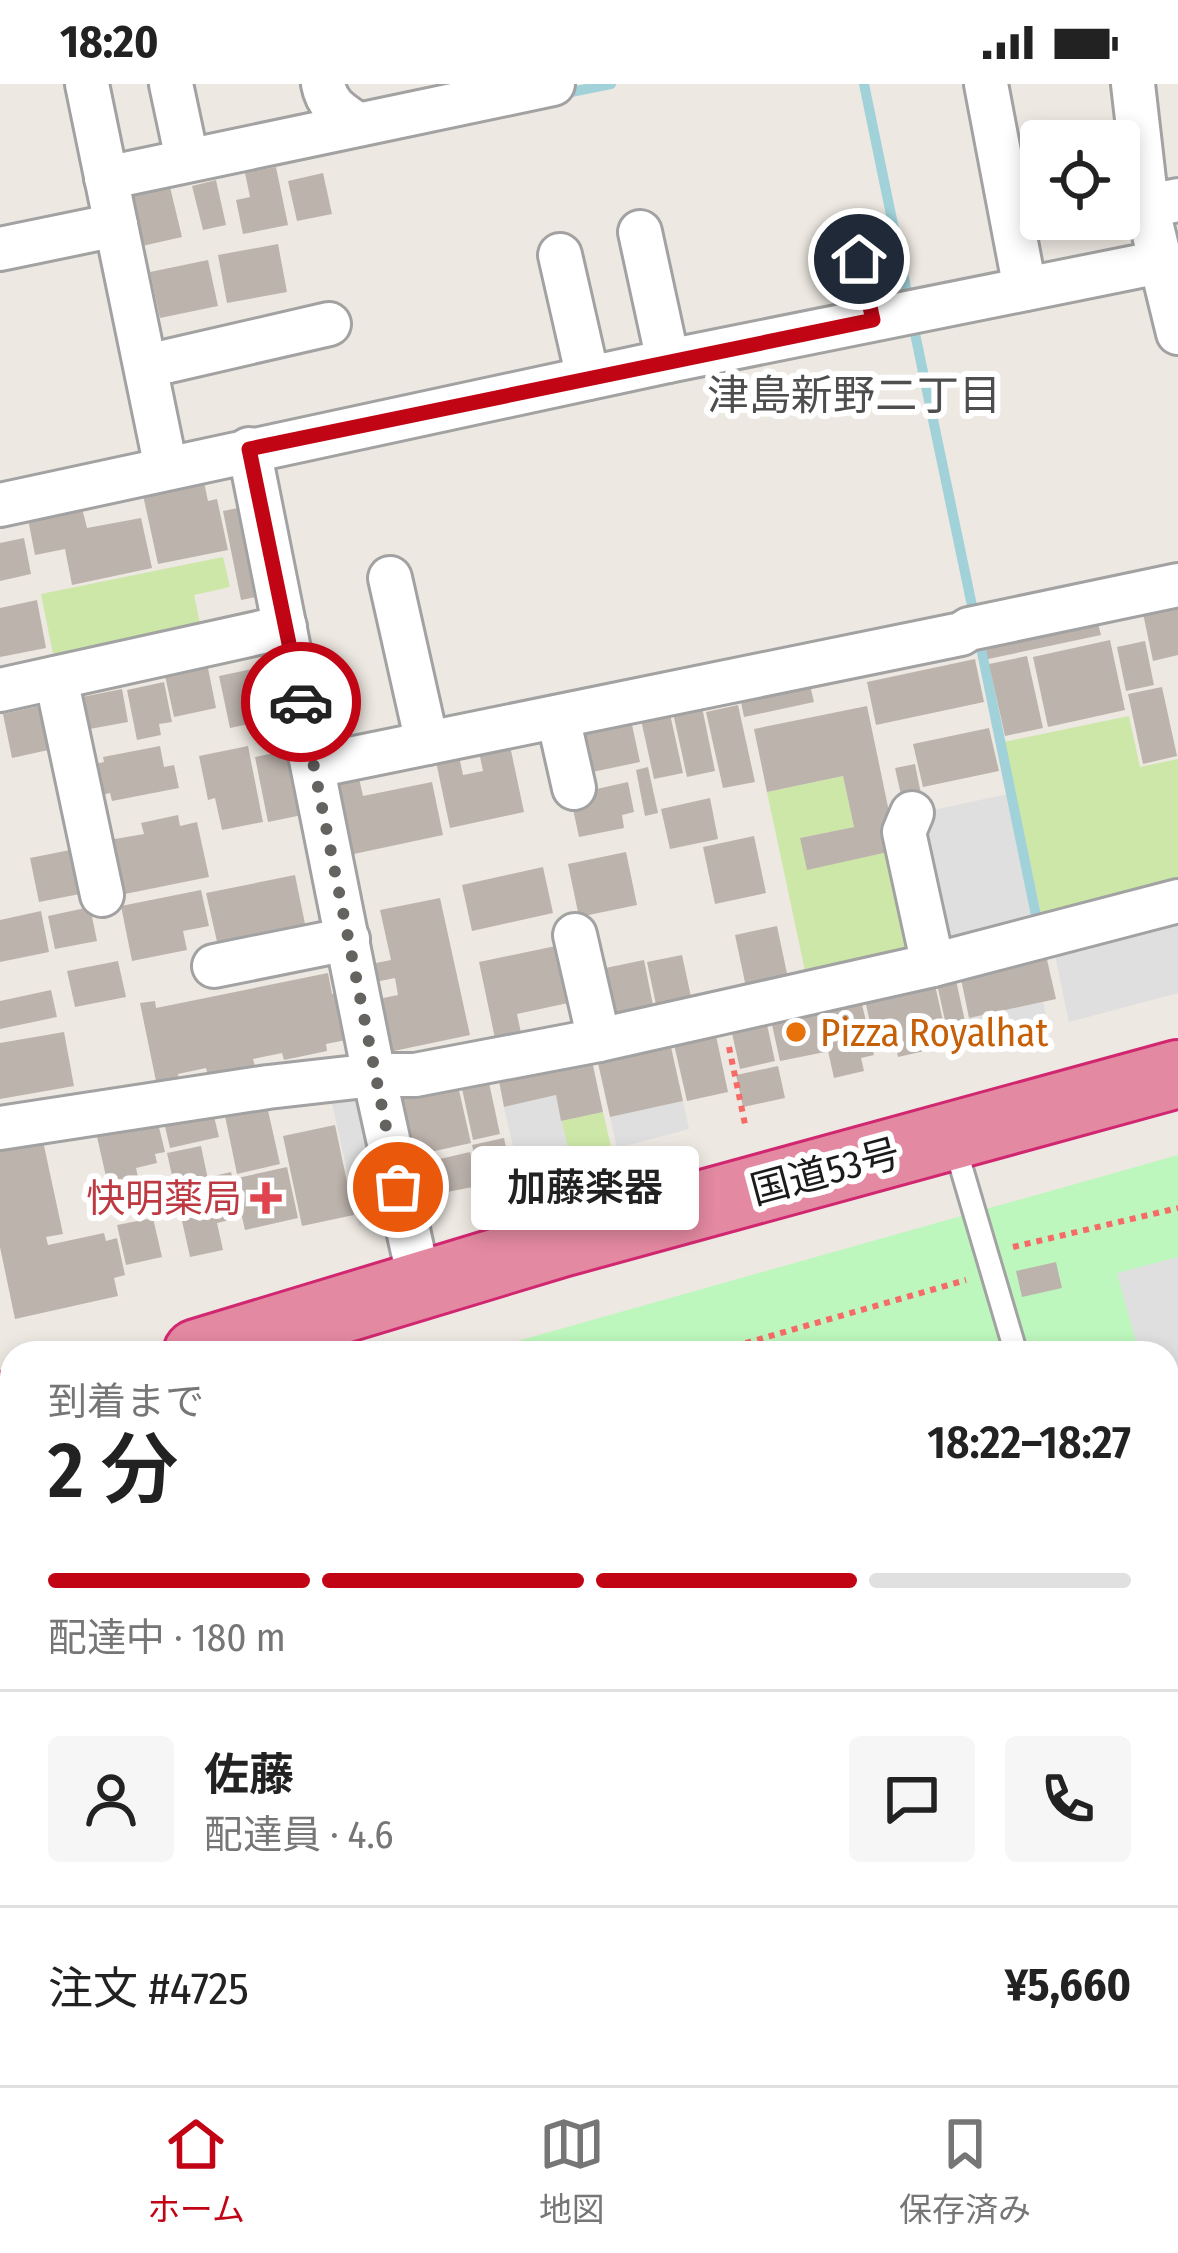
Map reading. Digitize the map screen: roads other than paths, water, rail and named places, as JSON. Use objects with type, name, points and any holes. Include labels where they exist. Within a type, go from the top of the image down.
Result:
[{"type":"highway","name":"国道53号","points":[[236,1341],[420,1284],[1178,1074]]},
{"type":"street","points":[[87,84],[166,468]]},
{"type":"street","points":[[171,84],[187,160]]},
{"type":"street","points":[[323,84],[335,110],[357,124]]},
{"type":"street","points":[[106,178],[507,89],[554,84]]},
{"type":"street","points":[[986,84],[1025,289]]},
{"type":"street","points":[[1132,84],[1156,209],[1160,262],[1178,333]]},
{"type":"street","points":[[0,249],[116,224]]},
{"type":"street","points":[[640,232],[668,361]]},
{"type":"street","points":[[560,255],[588,378]]},
{"type":"street","points":[[859,259],[873,320]]},
{"type":"street","points":[[0,505],[166,468],[252,460],[588,378],[1160,262]]},
{"type":"street","points":[[147,366],[328,324]]},
{"type":"street","points":[[252,460],[420,1284]]},
{"type":"street","points":[[389,578],[427,743]]},
{"type":"street","points":[[315,766],[1178,585]]},
{"type":"street","points":[[0,690],[285,627]]},
{"type":"street","points":[[56,679],[102,895]]},
{"type":"street","points":[[558,716],[574,788]]},
{"type":"street","points":[[912,812],[904,832],[933,965]]},
{"type":"street","points":[[0,1128],[374,1075],[415,1075],[599,1040],[933,965],[1178,901]]},
{"type":"street","points":[[575,935],[599,1040]]},
{"type":"street","points":[[214,966],[348,939]]},
{"type":"lane","points":[[952,1136],[1012,1341]]},
{"type":"waterway","points":[[561,94],[611,84]]},
{"type":"waterway","points":[[864,84],[909,302]]},
{"type":"waterway","points":[[913,324],[975,620]]},
{"type":"waterway","points":[[979,638],[1038,925]]},
{"type":"place","name":"Pizza Royalhat","points":[[796,1032]]},
{"type":"place","name":"加藤楽器","points":[[398,1187]]},
{"type":"place","name":"快明薬局","points":[[266,1198]]},
{"type":"district","name":"津島新野二丁目","points":[[854,395]]}]
